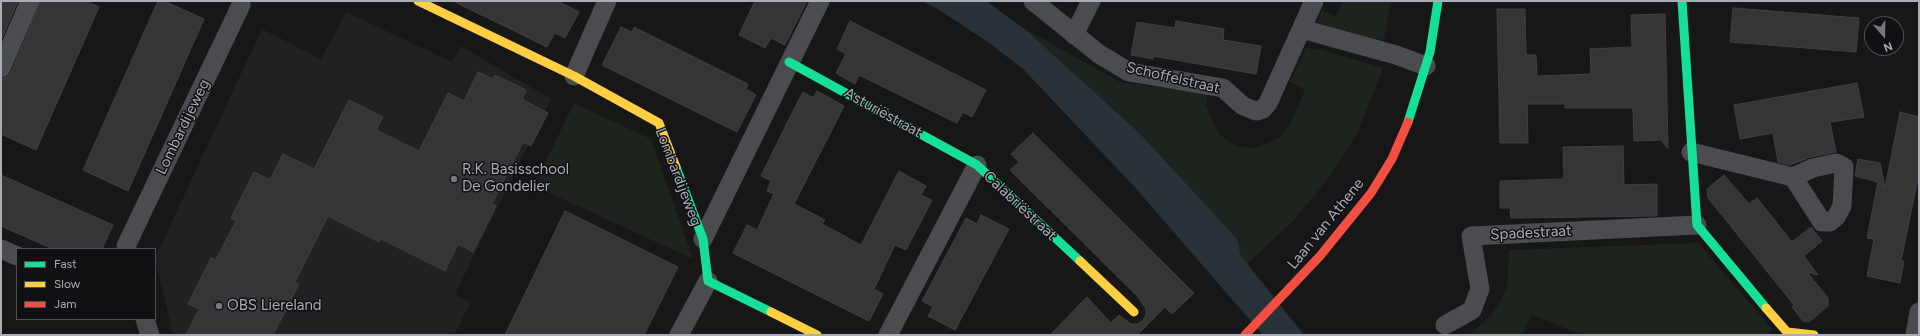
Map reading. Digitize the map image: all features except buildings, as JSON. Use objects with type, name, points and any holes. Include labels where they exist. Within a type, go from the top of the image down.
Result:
[{"type":"street","points":[[1,68],[30,1]]},
{"type":"street","name":"Lombardijeweg","points":[[418,1],[574,76],[659,123],[703,239],[708,281]]},
{"type":"street","points":[[574,76],[608,1]]},
{"type":"street","points":[[703,239],[820,1]]},
{"type":"street","name":"Schoffelstraat","points":[[1032,1],[1099,54],[1129,72],[1223,88],[1243,106],[1256,111],[1263,109],[1268,103],[1314,1]]},
{"type":"street","points":[[1074,35],[1091,1]]},
{"type":"street","name":"Laan van Athene","points":[[1247,333],[1320,256],[1371,193],[1392,159],[1413,110],[1426,66],[1434,30],[1438,1]]},
{"type":"street","points":[[1682,1],[1697,225],[1787,332],[1814,335]]},
{"type":"street","name":"Lombardijeweg","points":[[127,248],[126,246],[243,2]]},
{"type":"street","points":[[1302,29],[1396,55],[1426,66]]},
{"type":"street","name":"Asturiëstraat","points":[[789,62],[977,165]]},
{"type":"street","points":[[1691,152],[1793,177]]},
{"type":"street","name":"Calabriëstraat","points":[[888,335],[977,165],[1134,312]]},
{"type":"street","name":"Spadestraat","points":[[1445,325],[1472,310],[1480,289],[1471,236],[1697,225]]},
{"type":"street","points":[[1,249],[16,256]]},
{"type":"street","points":[[679,335],[708,281],[817,335]]},
{"type":"street","points":[[1915,335],[1919,312]]},
{"type":"street","points":[[145,320],[150,335]]},
{"type":"shaded area","points":[[922,1],[986,1],[1027,31],[1140,134],[1237,239],[1241,256],[1304,335],[1263,335],[1132,184],[1023,69],[988,42],[938,9]]},
{"type":"shaded area","points":[[1343,1],[1391,1],[1384,40],[1354,35],[1317,22],[1322,10],[1335,17]]},
{"type":"shaded area","points":[[346,12],[452,62],[461,46],[551,99],[455,294],[470,303],[454,335],[173,335],[156,262],[156,256],[262,29],[321,59]]},
{"type":"shaded area","points":[[1020,26],[1120,82],[1208,94],[1206,105],[1218,133],[1229,142],[1241,147],[1255,148],[1281,137],[1291,122],[1305,90],[1290,82],[1306,48],[1322,50],[1383,68],[1356,136],[1327,180],[1295,219],[1247,264],[1241,256],[1237,239]]},
{"type":"shaded area","points":[[574,103],[651,139],[693,259],[534,186]]},
{"type":"shaded area","points":[[1698,243],[1772,329],[1769,333],[1766,335],[1583,335],[1531,315],[1522,335],[1468,335],[1490,317],[1501,300],[1507,287],[1509,250]]},
{"type":"traffic: fast","points":[[1408,122],[1430,52],[1438,1]]},
{"type":"traffic: fast","points":[[1682,1],[1697,225],[1766,308]]},
{"type":"traffic: fast","points":[[789,62],[977,165],[1080,261]]},
{"type":"traffic: fast","points":[[676,167],[703,239],[708,281],[771,312]]},
{"type":"traffic: slow","points":[[418,1],[574,76],[659,123],[676,167]]},
{"type":"traffic: slow","points":[[1080,261],[1134,312]]},
{"type":"traffic: slow","points":[[1766,308],[1787,332],[1814,335]]},
{"type":"traffic: slow","points":[[771,312],[817,335]]},
{"type":"traffic: jam","points":[[1245,335],[1320,256],[1371,193],[1392,159],[1408,122]]},
{"type":"place","name":"R.K. Basisschool De Gondelier","points":[[454,179]]},
{"type":"place","name":"OBS Liereland","points":[[219,306]]}]
